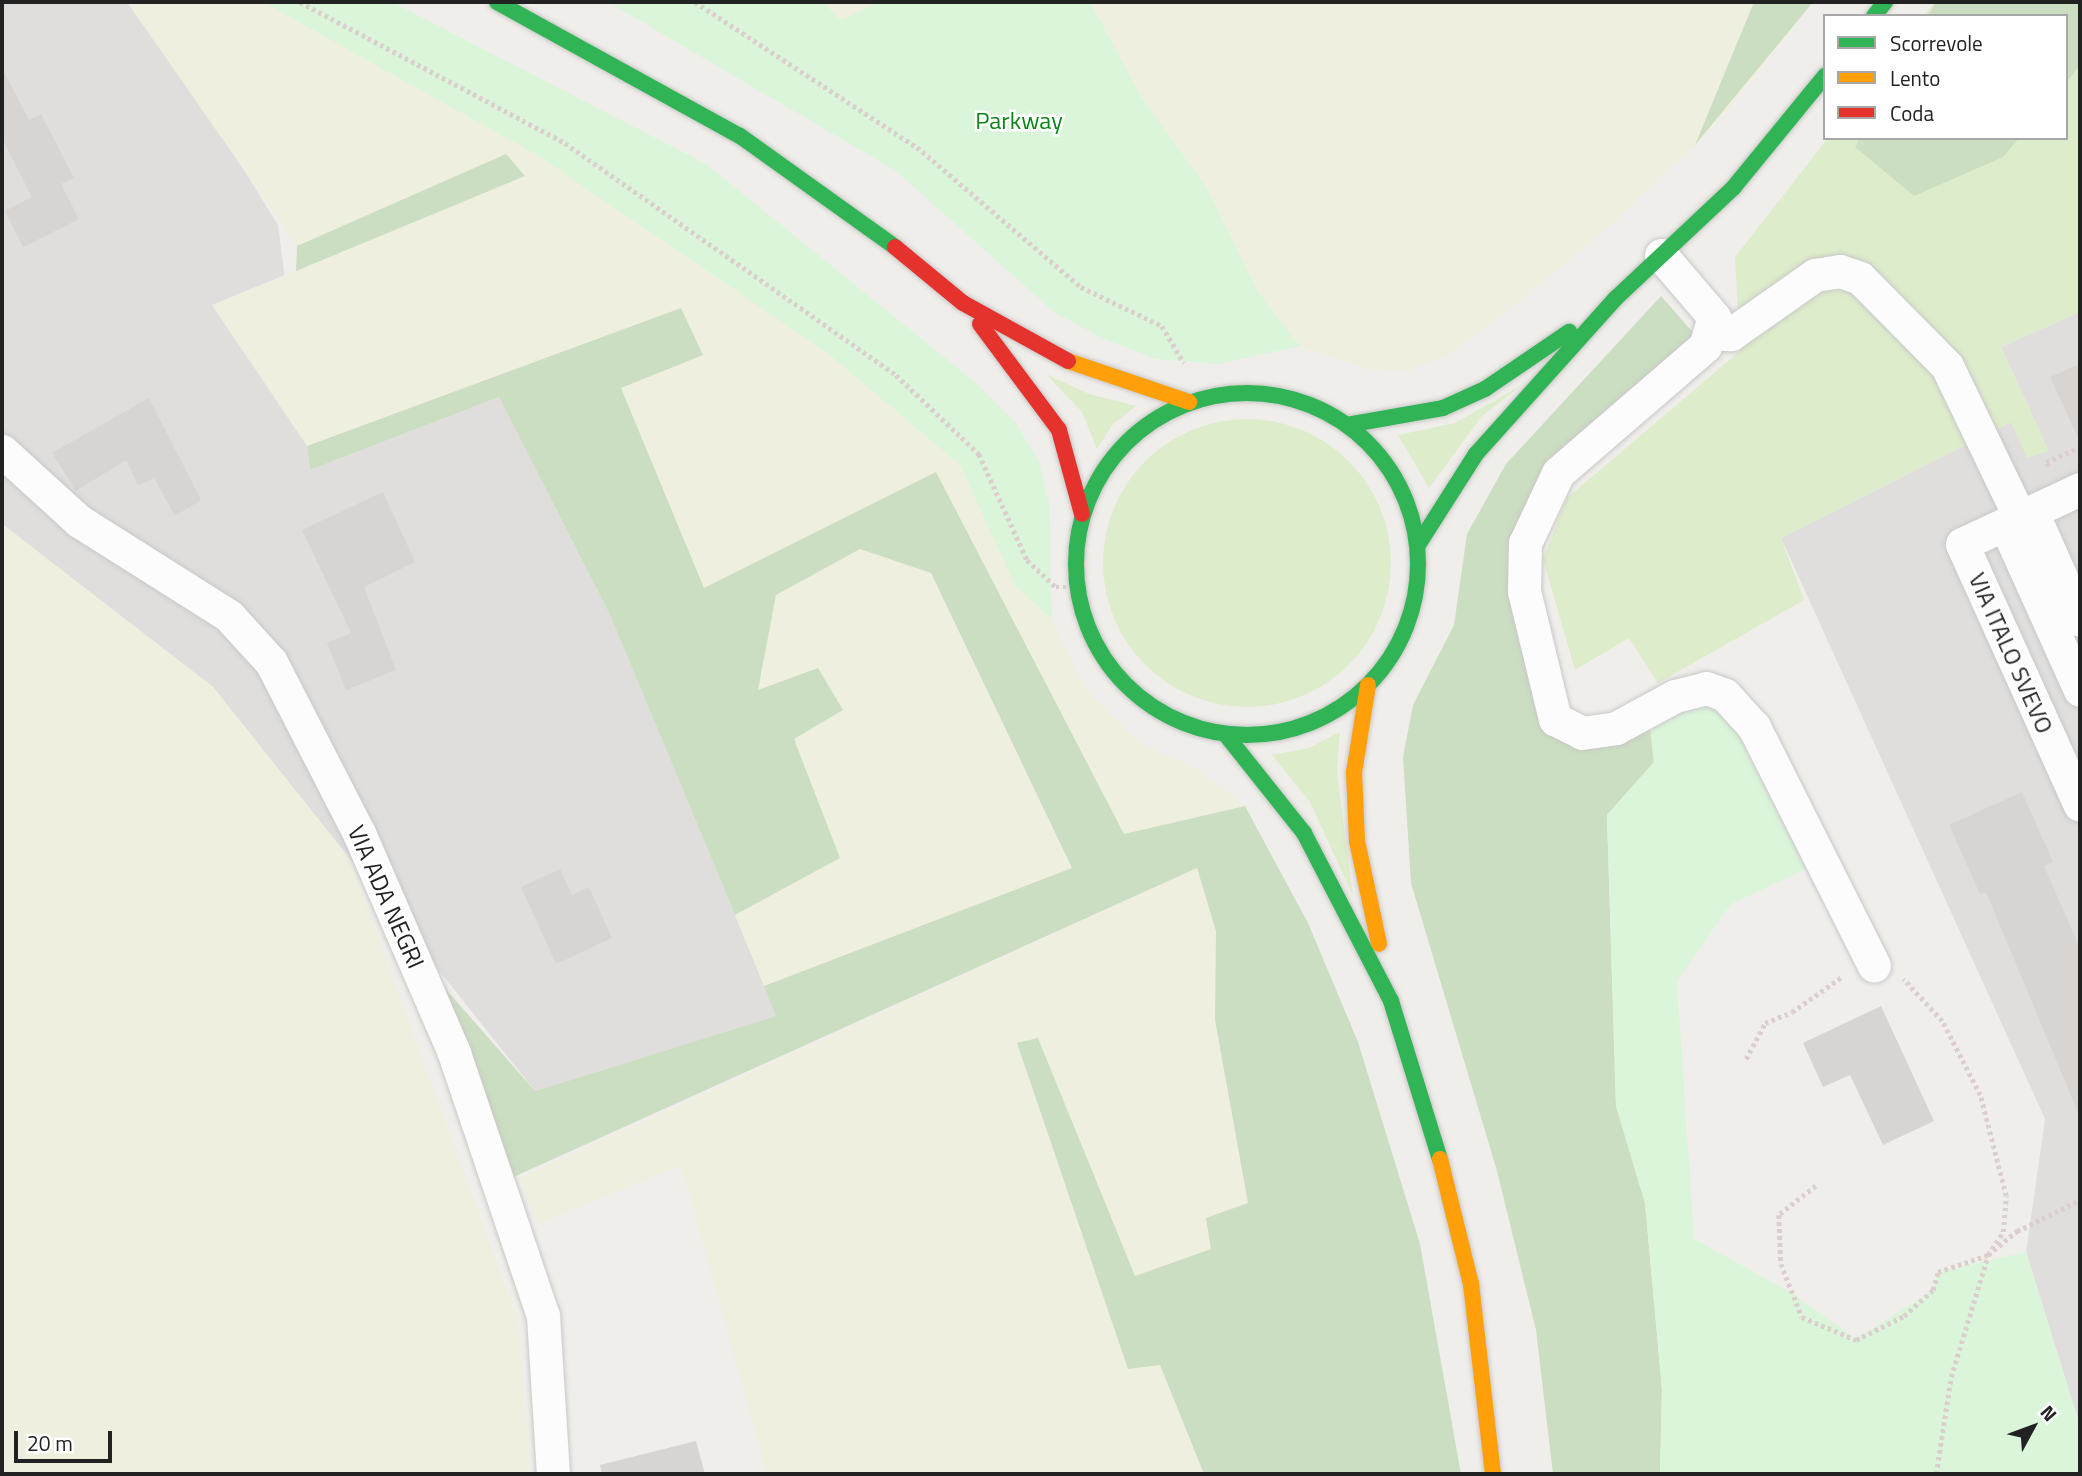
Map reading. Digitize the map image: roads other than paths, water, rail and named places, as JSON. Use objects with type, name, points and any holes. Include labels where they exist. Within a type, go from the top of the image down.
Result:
[{"type":"main road","points":[[497,2],[740,136],[863,221],[963,303],[1110,380],[1196,400],[1278,395],[1347,425],[1395,477],[1418,545],[1410,617],[1387,664],[1347,704],[1301,728],[1226,735],[1184,724],[1138,697],[1097,648],[1076,587],[1082,514],[1059,430],[963,303]]},
{"type":"main road","points":[[1418,545],[1476,454],[1616,298],[1734,187],[1823,78]]},
{"type":"main road","points":[[1347,425],[1443,408],[1485,389],[1616,298]]},
{"type":"main road","points":[[1082,514],[1122,445],[1196,400]]},
{"type":"main road","points":[[1367,685],[1354,772],[1357,841],[1391,1001],[1454,1202],[1483,1359],[1493,1474]]},
{"type":"main road","points":[[1226,735],[1304,833],[1391,1001]]},
{"type":"street","points":[[1661,256],[1705,299],[1714,317],[1704,346],[1558,473],[1525,543],[1524,591],[1555,719],[1582,733],[1616,728],[1675,696],[1706,688],[1725,695],[1754,727],[1874,966]]},
{"type":"street","points":[[1709,333],[1731,334],[1815,275],[1840,271],[1860,278],[1947,366],[2019,518],[2080,620]]},
{"type":"street","name":"VIA ADA NEGRI","points":[[2,451],[79,521],[229,615],[271,663],[359,833],[454,1053],[543,1316],[553,1474]]},
{"type":"street","name":"VIA ITALO SVEVO","points":[[2080,489],[1962,544],[2080,805]]},
{"type":"street","name":"VIA ITALO SVEVO","points":[[2019,518],[2080,690]]},
{"type":"park label","name":"Parkway","points":[[1019,121]]}]
